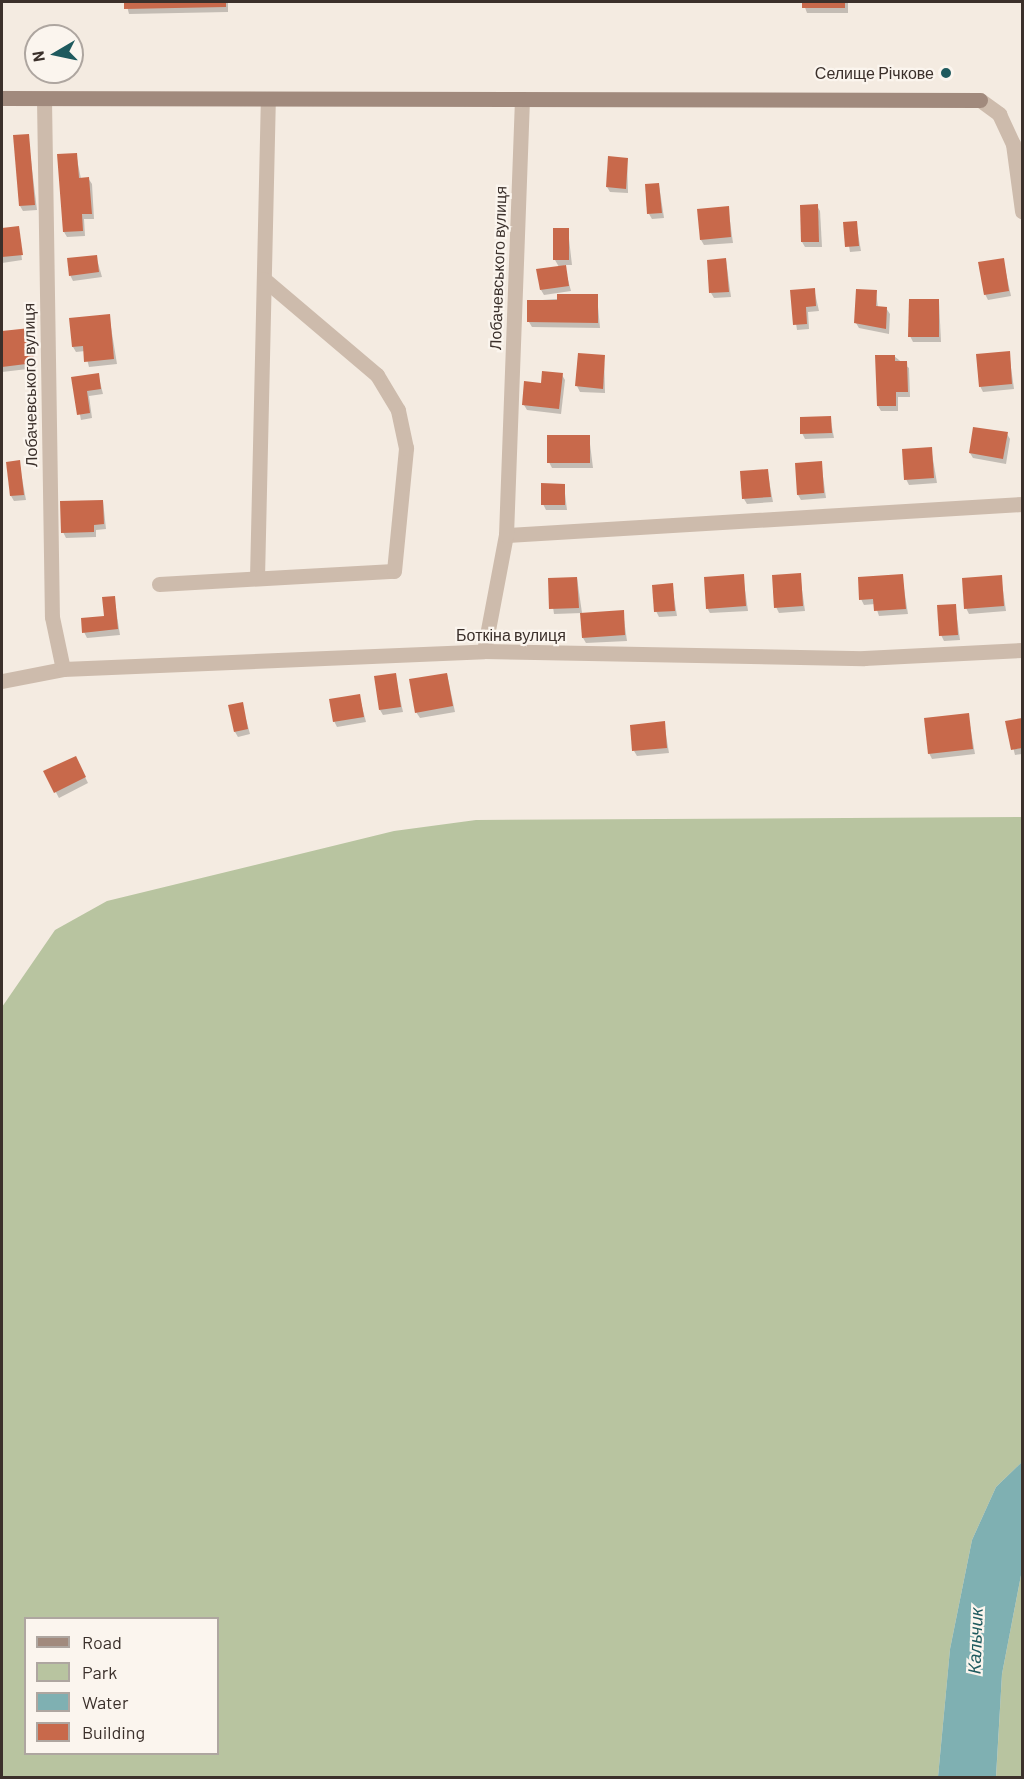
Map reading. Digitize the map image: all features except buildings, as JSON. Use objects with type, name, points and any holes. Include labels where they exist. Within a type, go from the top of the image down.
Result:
[{"type":"street","points":[[2,99],[980,100],[999,114],[1013,144],[1023,211]]},
{"type":"street","name":"Лобачевського вулиця","points":[[44,99],[51,617],[63,669]]},
{"type":"street","points":[[257,578],[268,99]]},
{"type":"street","name":"Лобачевського вулиця","points":[[484,651],[506,535],[522,99]]},
{"type":"street","points":[[159,584],[394,571],[406,448],[398,410],[377,375],[264,279]]},
{"type":"street","points":[[506,535],[1023,504]]},
{"type":"street","name":"Боткіна вулиця","points":[[2,681],[63,669],[484,651],[864,658],[1023,650]]},
{"type":"green space","points":[[1022,817],[1022,1462],[996,1487],[972,1540],[950,1649],[938,1777],[2,1777],[2,1007],[55,930],[107,901],[394,831],[476,820]]},
{"type":"green space","points":[[1022,1570],[1022,1777],[996,1778],[1002,1674]]},
{"type":"water","name":"Кальчик","points":[[1022,1462],[1022,1570],[1002,1674],[996,1777],[938,1777],[950,1649],[972,1540],[996,1487]]},
{"type":"place","name":"Селище Річкове","points":[[946,73]]}]
